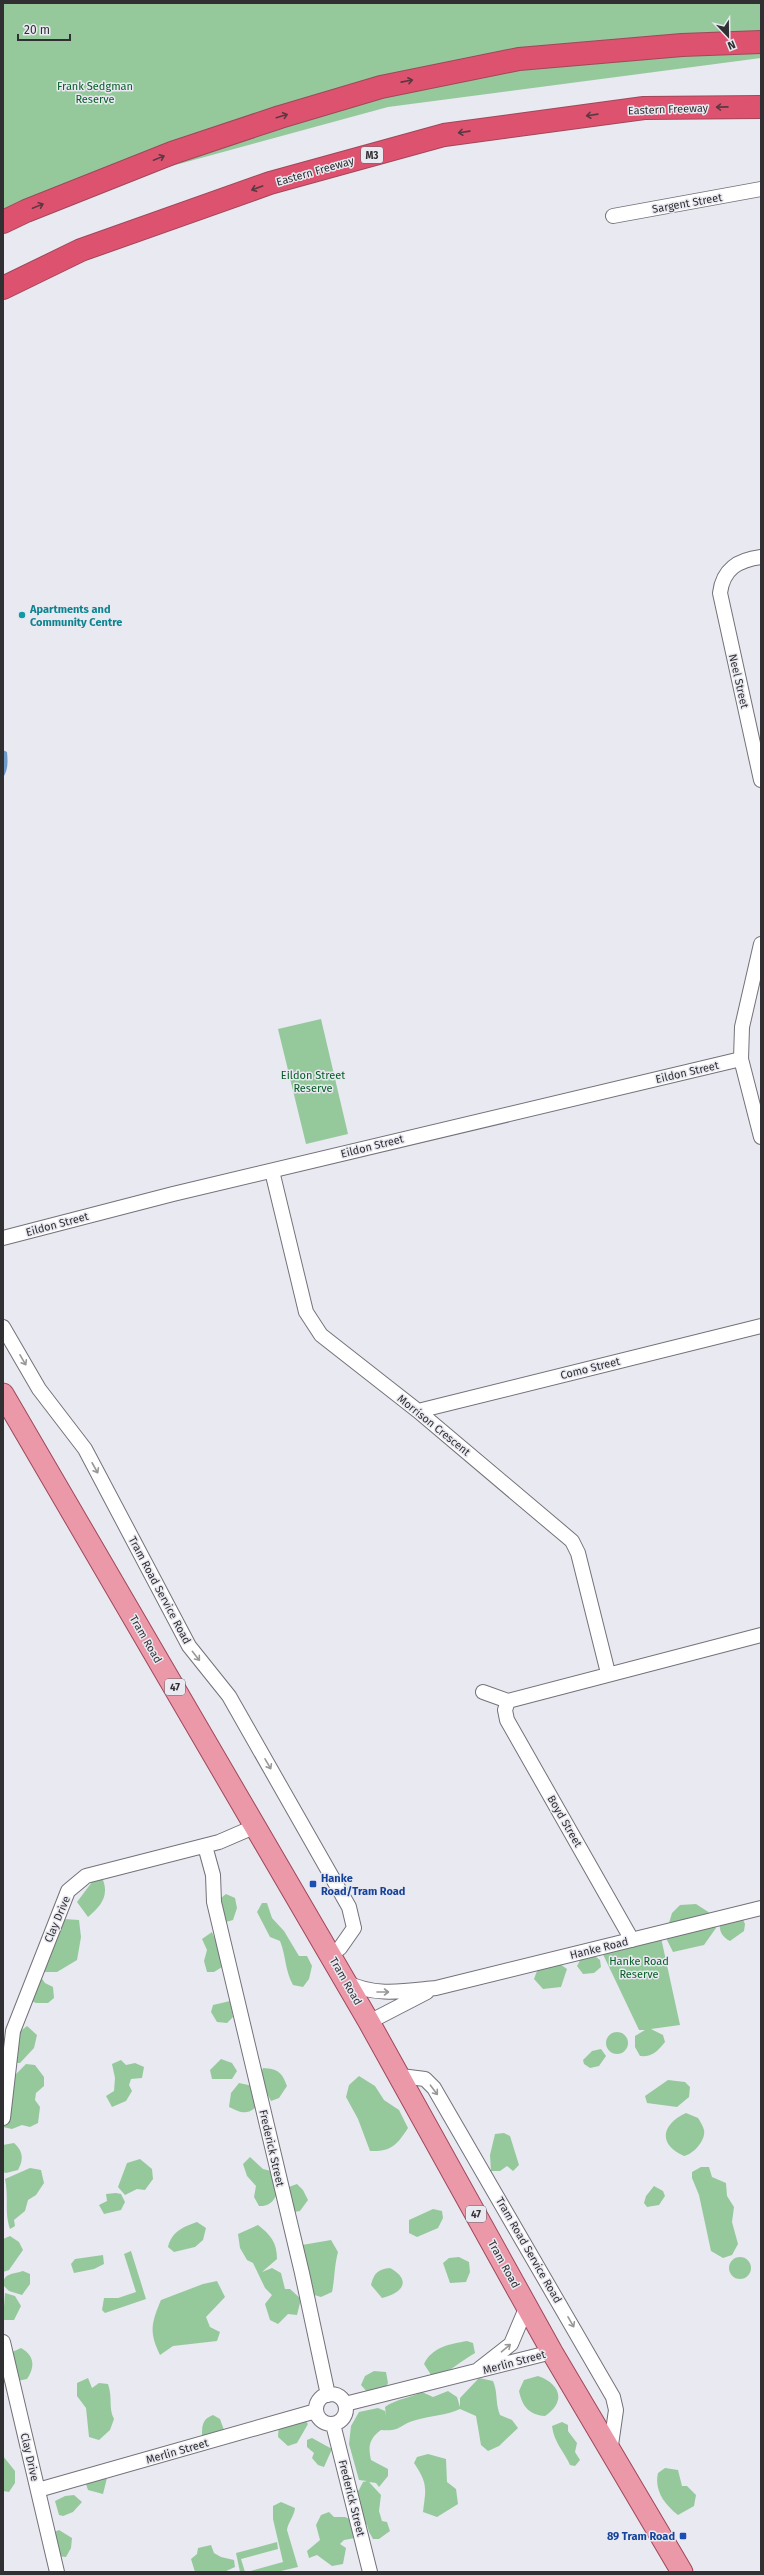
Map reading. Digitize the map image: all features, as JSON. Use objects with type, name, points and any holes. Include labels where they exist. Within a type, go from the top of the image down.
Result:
[{"type":"highway","points":[[3,222],[26,211],[172,153],[280,116],[381,87],[519,59],[682,45],[761,42]]},
{"type":"highway","name":"Eastern Freeway","points":[[3,288],[81,250],[263,186],[444,135],[644,108],[761,107]]},
{"type":"main road","name":"Tram Road","points":[[4,1399],[256,1826],[401,2076],[552,2352],[682,2572]]},
{"type":"street","name":"Sargent Street","points":[[613,216],[761,189]]},
{"type":"street","name":"Neel Street","points":[[761,557],[745,559],[735,564],[726,573],[721,582],[721,604],[761,780]]},
{"type":"street","points":[[761,944],[742,1027],[741,1059],[761,1138]]},
{"type":"street","name":"Eildon Street","points":[[3,1238],[272,1171],[741,1059]]},
{"type":"street","name":"Morrison Crescent","points":[[272,1171],[306,1312],[321,1335],[418,1411],[572,1541],[578,1552],[608,1673]]},
{"type":"street","name":"Como Street","points":[[418,1411],[761,1326]]},
{"type":"street","name":"Tram Road Service Road","points":[[3,1327],[39,1389],[85,1449],[189,1646],[229,1696],[349,1907],[354,1928],[344,1943],[330,1955]]},
{"type":"street","points":[[483,1692],[508,1701],[608,1673],[761,1635]]},
{"type":"street","name":"Boyd Street","points":[[508,1701],[505,1710],[507,1720],[632,1940]]},
{"type":"street","name":"Clay Drive","points":[[3,2118],[13,2031],[68,1891],[86,1876],[201,1847],[256,1826]]},
{"type":"street","name":"Frederick Street","points":[[201,1847],[213,1875],[214,1902],[302,2274],[328,2395]]},
{"type":"street","name":"Hanke Road","points":[[346,1982],[364,1990],[382,1993],[436,1988],[761,1908]]},
{"type":"street","name":"Hanke Road","points":[[369,2022],[436,1988]]},
{"type":"street","name":"Tram Road Service Road","points":[[401,2076],[424,2079],[434,2088],[613,2397],[616,2410],[610,2452]]},
{"type":"street","name":"Merlin Street","points":[[475,2372],[511,2344],[527,2306]]},
{"type":"street","name":"Clay Drive","points":[[3,2342],[58,2572]]},
{"type":"street","name":"Merlin Street","points":[[345,2404],[552,2352]]},
{"type":"street","points":[[336,2394],[341,2397],[345,2404],[346,2413],[342,2419],[334,2424],[325,2424],[319,2421],[316,2411],[320,2398],[328,2395],[336,2394]]},
{"type":"street","name":"Merlin Street","points":[[38,2490],[316,2411]]},
{"type":"street","name":"Frederick Street","points":[[334,2424],[370,2572]]},
{"type":"green space","name":"Frank Sedgman Reserve","points":[[3,3],[761,3],[761,58],[388,107],[3,212]]},
{"type":"green space","name":"Eildon Street Reserve","points":[[321,1019],[348,1134],[306,1144],[278,1029]]},
{"type":"green space","points":[[95,1878],[103,1880],[105,1891],[100,1905],[88,1917],[77,1902]]},
{"type":"green space","points":[[226,1894],[235,1898],[237,1908],[233,1920],[226,1922],[217,1912],[217,1901]]},
{"type":"green space","points":[[262,1903],[267,1903],[272,1918],[284,1931],[299,1956],[307,1956],[312,1966],[309,1979],[303,1987],[293,1985],[290,1980],[280,1941],[270,1937],[257,1912]]},
{"type":"green space","points":[[696,1904],[713,1915],[716,1928],[704,1945],[673,1952],[665,1936],[672,1913],[680,1905]]},
{"type":"green space","points":[[742,1917],[745,1924],[744,1931],[730,1941],[724,1937],[721,1933],[720,1921]]},
{"type":"green space","points":[[64,1919],[79,1920],[81,1937],[77,1960],[57,1972],[45,1972],[39,1962]]},
{"type":"green space","points":[[212,1932],[223,1959],[222,1967],[214,1972],[207,1972],[204,1961],[207,1950],[202,1939]]},
{"type":"green space","name":"Hanke Road Reserve","points":[[660,1933],[680,2025],[651,2029],[663,2035],[665,2042],[651,2055],[640,2056],[635,2047],[635,2036],[645,2030],[639,2030],[600,1948]]},
{"type":"green space","points":[[592,1954],[600,1960],[601,1967],[594,1973],[583,1974],[577,1966],[583,1955]]},
{"type":"green space","points":[[537,1959],[553,1959],[567,1969],[561,1987],[543,1989],[534,1979],[537,1971]]},
{"type":"green space","points":[[40,1976],[45,1983],[53,1987],[54,1998],[48,2003],[36,2003],[24,1998]]},
{"type":"green space","points":[[230,2001],[233,2017],[227,2023],[217,2022],[211,2012],[213,2005]]},
{"type":"green space","points":[[27,2026],[37,2035],[34,2048],[20,2063],[13,2063],[11,2039]]},
{"type":"green space","points":[[617,2032],[625,2035],[628,2043],[625,2051],[617,2054],[609,2051],[606,2043],[609,2035]]},
{"type":"green space","points":[[601,2049],[606,2056],[599,2066],[590,2068],[584,2064],[583,2060],[592,2051]]},
{"type":"green space","points":[[221,2059],[232,2063],[237,2071],[232,2079],[212,2079],[210,2070]]},
{"type":"green space","points":[[121,2060],[126,2065],[135,2063],[144,2067],[142,2078],[131,2079],[129,2085],[132,2091],[126,2101],[112,2107],[106,2096],[114,2091],[115,2078],[112,2064]]},
{"type":"green space","points":[[26,2064],[35,2065],[44,2077],[44,2086],[36,2093],[35,2100],[40,2107],[38,2123],[30,2127],[22,2125],[12,2129],[3,2127],[3,2098],[14,2086],[13,2077]]},
{"type":"green space","points":[[263,2068],[276,2070],[283,2077],[287,2086],[279,2098],[271,2101],[259,2078]]},
{"type":"green space","points":[[359,2076],[375,2086],[384,2100],[399,2110],[408,2128],[397,2143],[388,2149],[370,2151],[358,2119],[346,2097],[349,2085]]},
{"type":"green space","points":[[668,2080],[685,2082],[690,2087],[689,2097],[677,2107],[647,2103],[645,2096]]},
{"type":"green space","points":[[239,2083],[253,2086],[256,2107],[249,2112],[240,2112],[229,2107],[231,2093]]},
{"type":"green space","points":[[686,2113],[698,2118],[703,2127],[704,2134],[701,2142],[695,2150],[684,2156],[670,2146],[666,2140],[666,2134],[672,2123]]},
{"type":"green space","points":[[504,2133],[510,2136],[519,2165],[513,2171],[507,2166],[500,2171],[491,2171],[490,2155],[495,2134]]},
{"type":"green space","points":[[14,2143],[21,2152],[22,2159],[18,2170],[6,2173],[3,2172],[3,2145]]},
{"type":"green space","points":[[250,2157],[263,2169],[275,2172],[281,2185],[273,2200],[268,2205],[259,2206],[254,2197],[256,2186],[247,2176],[243,2164]]},
{"type":"green space","points":[[140,2159],[152,2169],[153,2179],[145,2190],[137,2189],[125,2195],[118,2187],[127,2163]]},
{"type":"green space","points":[[701,2167],[709,2167],[712,2177],[726,2183],[727,2196],[734,2207],[732,2222],[738,2244],[732,2255],[723,2258],[711,2251],[699,2195],[692,2178],[692,2172]]},
{"type":"green space","points":[[30,2168],[41,2170],[44,2183],[36,2195],[28,2200],[25,2211],[14,2220],[15,2226],[10,2229],[7,2216],[7,2192],[5,2179]]},
{"type":"green space","points":[[297,2184],[303,2190],[308,2200],[300,2211],[288,2213],[286,2188]]},
{"type":"green space","points":[[654,2186],[663,2191],[665,2196],[659,2205],[647,2207],[644,2203],[646,2196]]},
{"type":"green space","points":[[106,2194],[121,2194],[125,2202],[121,2210],[104,2214],[99,2205],[107,2201]]},
{"type":"green space","points":[[433,2209],[442,2211],[443,2218],[438,2228],[417,2237],[409,2233],[409,2220]]},
{"type":"green space","points":[[197,2222],[206,2228],[203,2240],[195,2247],[174,2252],[168,2247],[172,2237],[178,2231]]},
{"type":"green space","points":[[258,2225],[272,2240],[277,2253],[277,2259],[262,2272],[272,2268],[281,2273],[285,2289],[290,2289],[301,2299],[297,2315],[288,2314],[278,2324],[270,2320],[265,2304],[272,2295],[265,2288],[253,2263],[247,2260],[240,2248],[238,2234]]},
{"type":"green space","points":[[10,2236],[19,2242],[23,2250],[9,2270],[3,2272],[3,2239]]},
{"type":"green space","points":[[331,2240],[338,2252],[333,2287],[332,2292],[321,2297],[311,2294],[302,2245]]},
{"type":"green space","points":[[131,2251],[146,2299],[105,2313],[102,2310],[104,2298],[118,2298],[136,2292],[124,2254]]},
{"type":"green space","points":[[103,2255],[104,2264],[94,2269],[74,2273],[71,2264],[75,2259]]},
{"type":"green space","points":[[459,2257],[469,2262],[470,2272],[466,2282],[450,2283],[443,2263],[449,2258]]},
{"type":"green space","points":[[740,2257],[748,2260],[751,2268],[748,2276],[740,2279],[732,2276],[729,2268],[732,2260]]},
{"type":"green space","points":[[390,2268],[401,2277],[403,2281],[402,2286],[395,2293],[382,2298],[371,2285],[377,2272],[382,2269]]},
{"type":"green space","points":[[23,2271],[30,2274],[30,2284],[22,2295],[9,2291],[3,2285],[3,2281],[7,2276]]},
{"type":"green space","points":[[217,2281],[225,2297],[206,2317],[210,2327],[220,2332],[217,2341],[173,2346],[160,2355],[154,2340],[153,2322],[161,2300],[203,2284]]},
{"type":"green space","points":[[5,2293],[15,2296],[21,2306],[14,2320],[3,2320]]},
{"type":"green space","points":[[467,2341],[473,2343],[475,2353],[449,2370],[433,2378],[424,2364],[427,2358],[442,2347]]},
{"type":"green space","points":[[21,2348],[26,2351],[31,2358],[32,2366],[30,2375],[27,2379],[17,2381],[10,2353]]},
{"type":"green space","points":[[374,2371],[386,2372],[388,2383],[383,2393],[369,2394],[361,2385],[365,2376]]},
{"type":"green space","points":[[538,2376],[546,2379],[552,2384],[556,2388],[558,2394],[556,2405],[552,2411],[545,2416],[535,2414],[527,2409],[522,2401],[519,2391],[524,2380]]},
{"type":"green space","points":[[88,2378],[92,2388],[99,2383],[108,2384],[110,2394],[111,2411],[114,2419],[110,2430],[99,2440],[89,2437],[86,2408],[77,2396],[77,2383]]},
{"type":"green space","points":[[479,2378],[493,2381],[496,2389],[500,2415],[512,2420],[518,2428],[499,2446],[488,2451],[481,2445],[476,2416],[460,2409],[449,2413],[416,2420],[397,2429],[381,2430],[370,2443],[370,2455],[371,2460],[388,2469],[388,2476],[379,2487],[376,2483],[369,2482],[381,2495],[379,2511],[382,2521],[387,2522],[390,2531],[379,2539],[373,2539],[367,2525],[355,2516],[349,2496],[359,2490],[363,2482],[367,2481],[359,2480],[349,2444],[351,2426],[359,2412],[378,2408],[385,2411],[386,2416],[385,2407],[394,2402],[422,2392],[433,2397],[448,2391],[457,2397],[460,2407],[460,2398]]},
{"type":"green space","points":[[300,2414],[308,2424],[297,2443],[288,2446],[278,2437],[279,2421]]},
{"type":"green space","points":[[213,2415],[220,2419],[224,2430],[215,2439],[202,2436],[203,2423]]},
{"type":"green space","points":[[562,2422],[568,2425],[568,2431],[577,2443],[575,2452],[580,2460],[575,2466],[570,2465],[553,2432],[552,2426]]},
{"type":"green space","points":[[312,2438],[332,2449],[324,2467],[318,2465],[312,2458],[314,2453],[307,2447],[307,2440]]},
{"type":"green space","points":[[428,2454],[446,2459],[447,2482],[456,2489],[458,2504],[437,2517],[423,2512],[425,2486],[422,2476],[414,2463],[417,2457]]},
{"type":"green space","points":[[3,2456],[15,2471],[15,2483],[9,2492],[3,2491]]},
{"type":"green space","points":[[665,2468],[678,2470],[682,2486],[687,2486],[696,2495],[694,2506],[678,2515],[664,2501],[657,2485],[658,2473]]},
{"type":"green space","points":[[91,2476],[107,2478],[103,2494],[88,2490],[86,2484]]},
{"type":"green space","points":[[74,2495],[82,2502],[73,2512],[63,2516],[59,2515],[55,2501],[65,2496]]},
{"type":"green space","points":[[281,2502],[295,2508],[287,2530],[298,2567],[277,2572],[247,2572],[283,2562],[273,2519],[273,2506]]},
{"type":"green space","points":[[329,2512],[334,2517],[345,2517],[355,2521],[355,2538],[344,2540],[340,2544],[346,2548],[343,2564],[332,2566],[317,2555],[309,2558],[307,2551],[320,2540],[316,2525],[321,2515]]},
{"type":"green space","points":[[59,2530],[72,2538],[71,2548],[66,2557],[56,2556],[54,2532]]},
{"type":"green space","points":[[277,2542],[278,2549],[241,2559],[245,2572],[240,2572],[236,2553]]},
{"type":"green space","points":[[211,2545],[214,2553],[221,2557],[234,2560],[235,2567],[224,2572],[195,2572],[191,2559],[197,2554],[198,2548]]},
{"type":"water","points":[[3,750],[7,752],[8,759],[7,769],[3,778]]},
{"type":"place","name":"Apartments and Community Centre","points":[[22,615]]},
{"type":"place","name":"Hanke Road/Tram Road","points":[[313,1884]]},
{"type":"place","name":"89 Tram Road","points":[[683,2536]]}]
